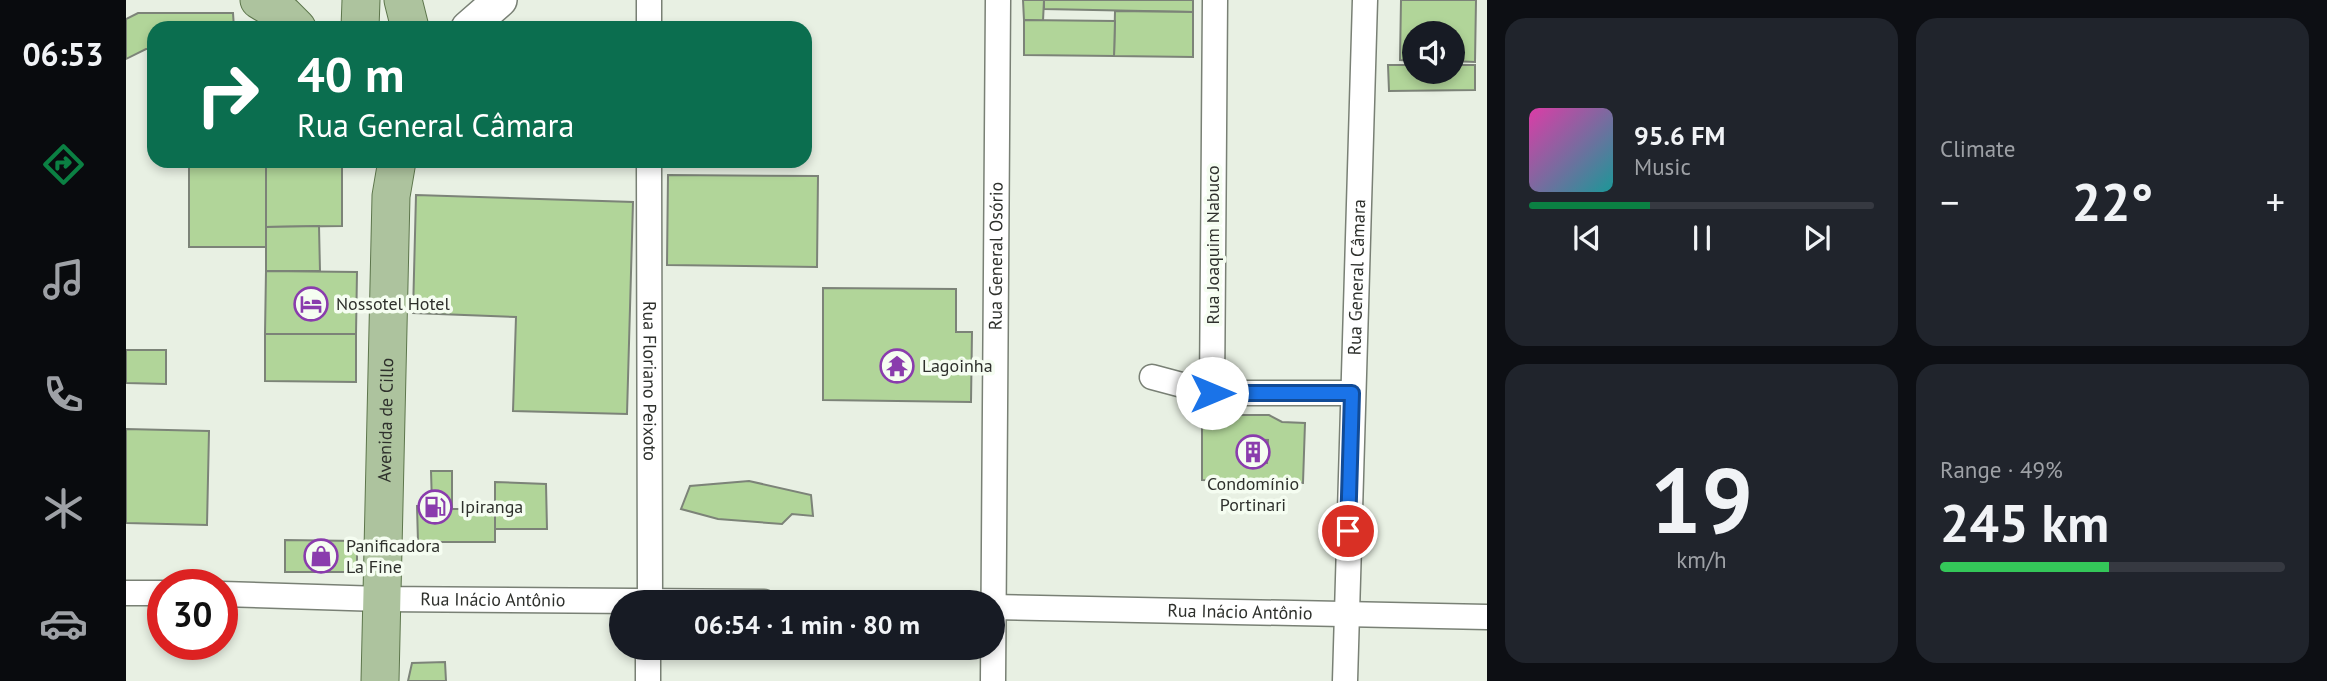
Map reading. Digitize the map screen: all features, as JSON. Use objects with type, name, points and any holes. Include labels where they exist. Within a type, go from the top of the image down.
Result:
[{"type":"main road","points":[[259,0],[290,21]]},
{"type":"main road","points":[[360,21],[361,0]]},
{"type":"main road","points":[[404,0],[408,21]]},
{"type":"main road","points":[[476,21],[500,0]]},
{"type":"main road","points":[[385,168],[391,196]]},
{"type":"main road","name":"Avenida de Cillo","points":[[380,681],[391,196],[396,168]]},
{"type":"street","points":[[649,0],[649,21]]},
{"type":"street","name":"Rua General Osório","points":[[993,590],[998,0]]},
{"type":"street","name":"Rua Joaquim Nabuco","points":[[1212,393],[1215,0]]},
{"type":"street","name":"Rua General Câmara","points":[[1345,681],[1365,0]]},
{"type":"street","name":"Rua Floriano Peixoto","points":[[649,168],[650,590]]},
{"type":"street","points":[[1152,377],[1212,393],[1352,393]]},
{"type":"street","points":[[126,593],[147,593]]},
{"type":"street","name":"Rua Inácio Antônio","points":[[238,595],[381,599],[609,601]]},
{"type":"street","name":"Rua Inácio Antônio","points":[[1005,607],[1487,617]]},
{"type":"street","points":[[648,681],[649,660]]},
{"type":"street","name":"Rua General Osório","points":[[993,660],[993,681]]},
{"type":"building","points":[[1023,0],[1044,0],[1043,21],[1024,20]]},
{"type":"building","points":[[1044,0],[1193,0],[1193,12],[1044,9]]},
{"type":"building","points":[[1401,0],[1476,0],[1475,62],[1465,62],[1465,21],[1402,21],[1400,60]]},
{"type":"building","points":[[1115,11],[1193,12],[1193,57],[1114,56]]},
{"type":"building","points":[[138,13],[233,13],[234,21],[147,21],[147,49],[126,59],[126,19]]},
{"type":"building","points":[[1024,20],[1115,21],[1114,56],[1024,55]]},
{"type":"building","points":[[1388,65],[1402,65],[1402,84],[1465,84],[1465,65],[1475,65],[1475,90],[1389,91]]},
{"type":"building","points":[[189,168],[266,168],[266,247],[189,247]]},
{"type":"building","points":[[266,168],[342,168],[342,226],[266,227]]},
{"type":"building","points":[[668,175],[818,176],[817,267],[667,265]]},
{"type":"building","points":[[416,195],[633,202],[627,414],[513,411],[516,317],[413,313]]},
{"type":"building","points":[[319,226],[320,271],[266,271],[266,227]]},
{"type":"building","points":[[266,271],[357,272],[356,334],[265,334]]},
{"type":"building","name":"Lagoinha","points":[[823,288],[956,289],[956,332],[972,332],[971,402],[823,400]]},
{"type":"building","points":[[265,334],[356,334],[356,382],[265,381]]},
{"type":"building","points":[[126,350],[166,350],[166,384],[126,383]]},
{"type":"building","name":"Condomínio Portinari","points":[[1241,415],[1269,415],[1282,422],[1305,423],[1303,483],[1280,482],[1266,488],[1243,488],[1235,481],[1202,480],[1202,421],[1231,421]]},
{"type":"building","points":[[126,429],[209,431],[207,525],[126,523]]},
{"type":"building","points":[[1245,439],[1268,440],[1267,463],[1244,462]]},
{"type":"building","name":"Ipiranga","points":[[431,471],[452,471],[452,509],[495,509],[495,542],[418,542],[417,506],[432,505]]},
{"type":"building","points":[[749,481],[811,495],[813,516],[792,514],[782,524],[718,519],[681,509],[690,486]]},
{"type":"building","points":[[495,482],[546,484],[547,529],[495,529]]},
{"type":"building","name":"Panificadora La Fine","points":[[285,540],[357,541],[357,572],[285,572]]},
{"type":"building","points":[[445,662],[446,681],[408,681],[412,663]]},
{"type":"place","name":"Nossotel Hotel","points":[[311,304]]},
{"type":"place","name":"Lagoinha","points":[[897,366]]},
{"type":"place","name":"Condomínio Portinari","points":[[1253,452]]},
{"type":"place","name":"Ipiranga","points":[[435,507]]},
{"type":"place","name":"Panificadora La Fine","points":[[321,556]]},
{"type":"route","points":[[1212,393],[1352,393],[1348,531]]}]
